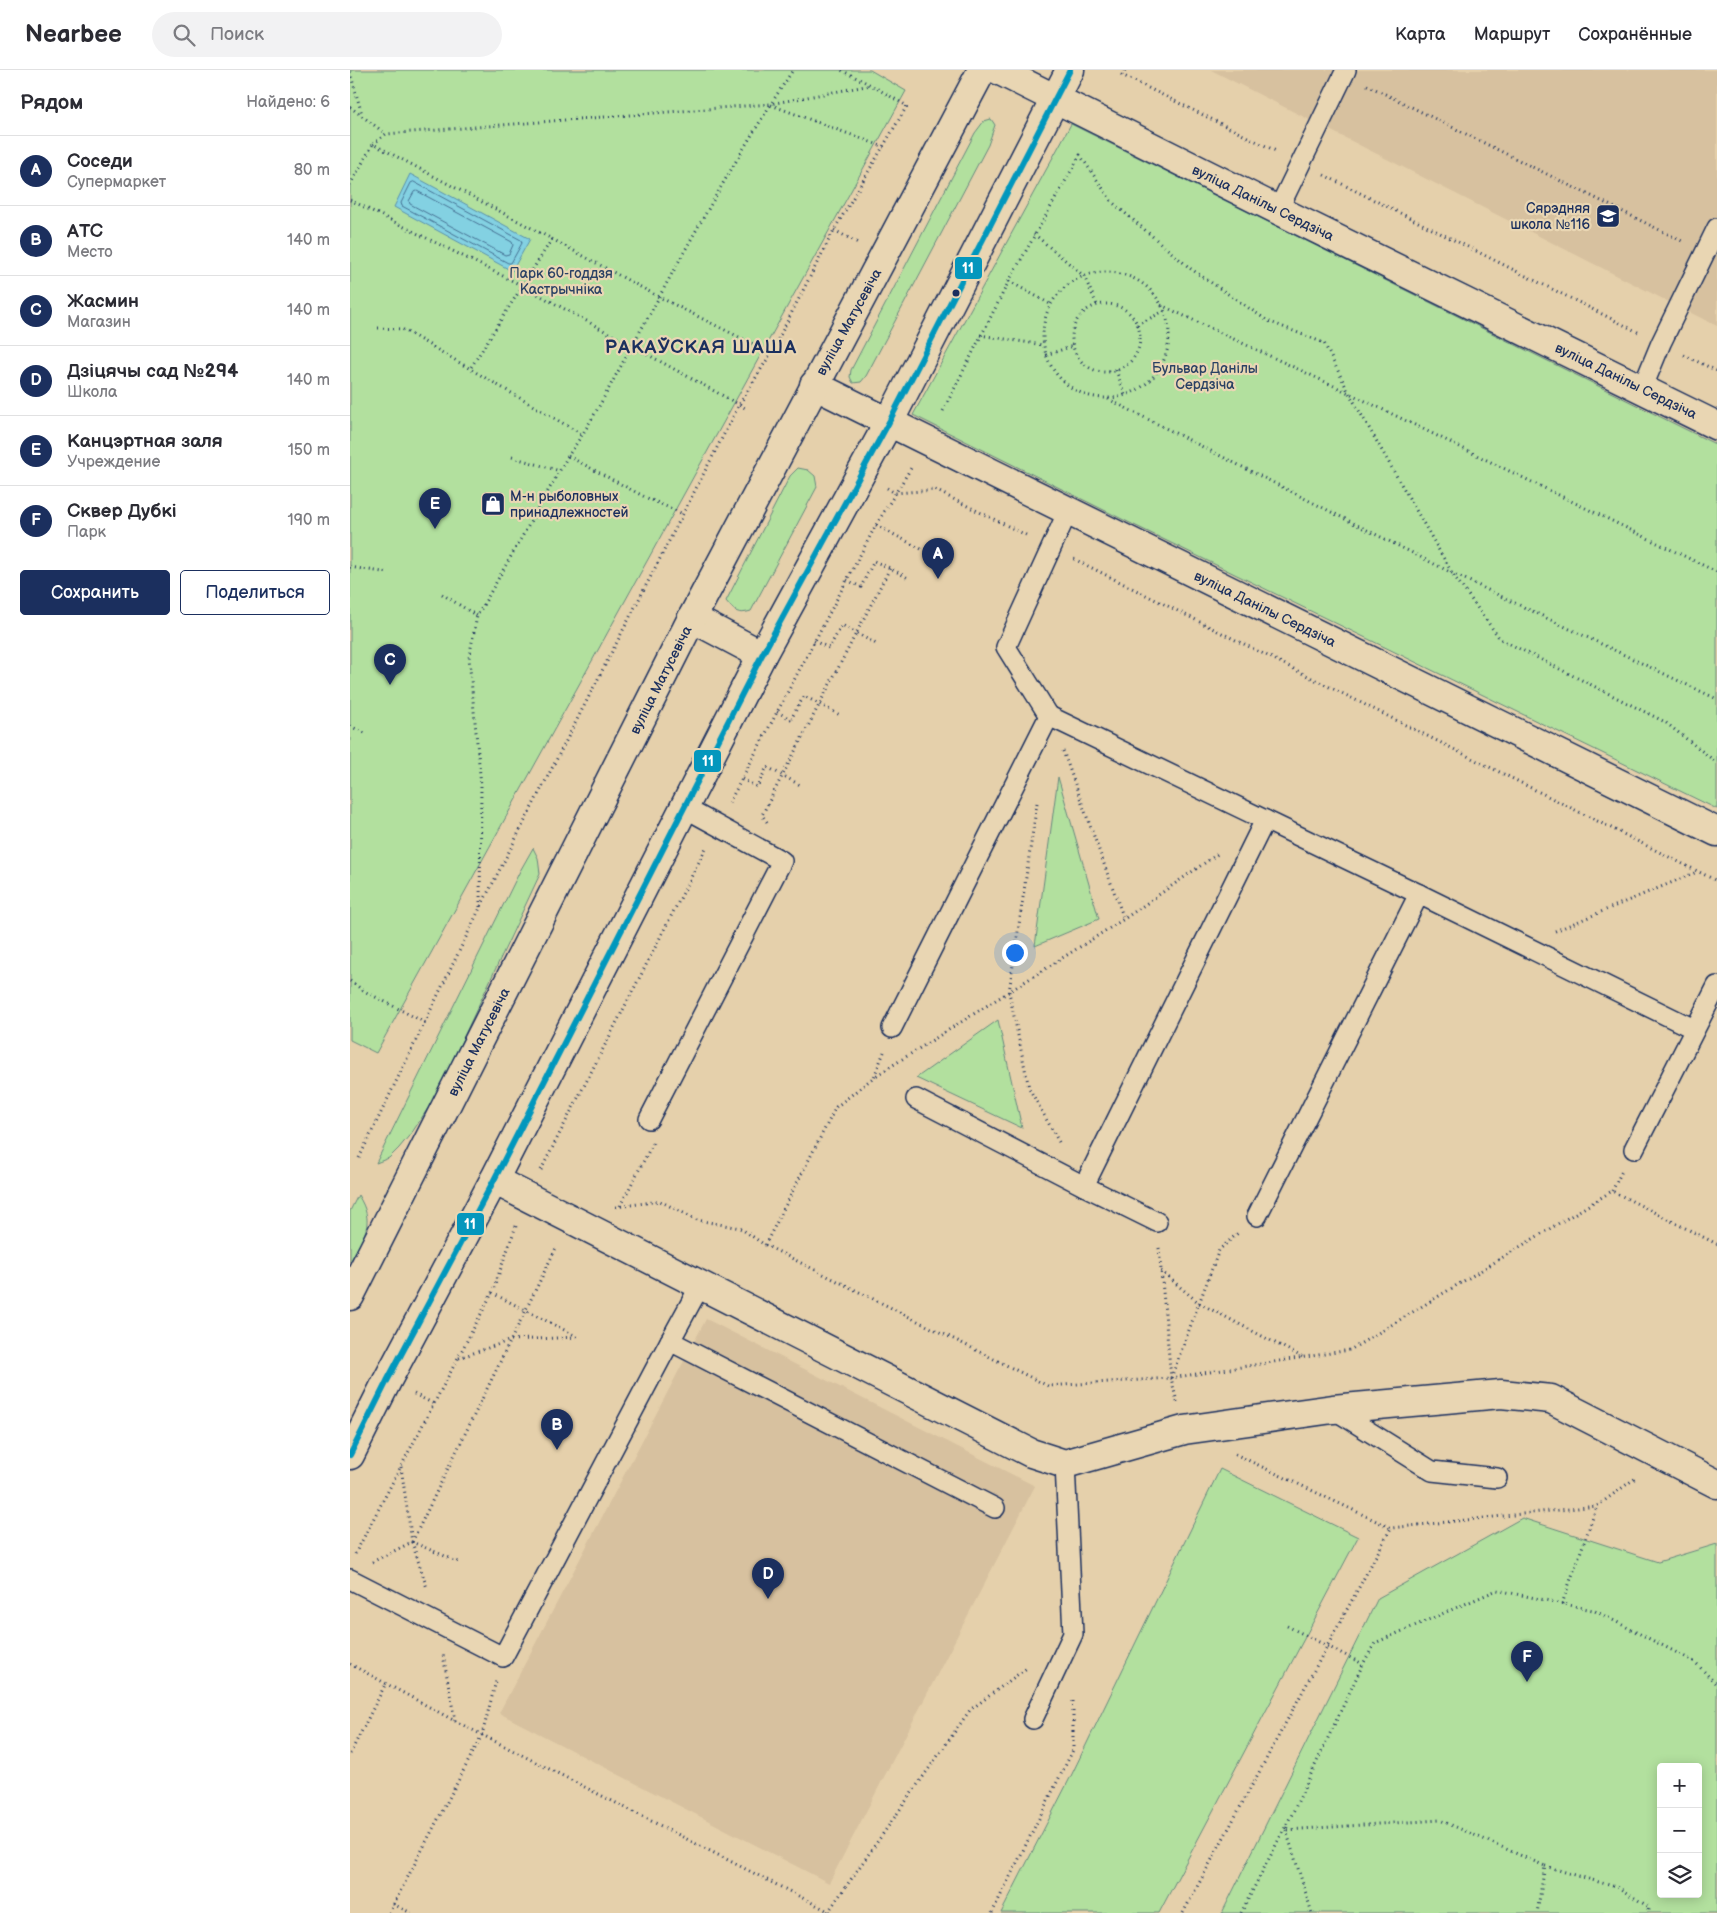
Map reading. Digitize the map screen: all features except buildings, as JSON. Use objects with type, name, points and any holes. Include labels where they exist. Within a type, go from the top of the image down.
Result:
[{"type":"street","name":"вуліца Матусевіча","points":[[350,1296],[692,618],[982,70]]},
{"type":"street","name":"вуліца Данілы Сердзіча","points":[[998,70],[1717,426]]},
{"type":"street","points":[[350,1455],[387,1381],[494,1180],[762,655],[889,422],[1070,70]]},
{"type":"street","name":"вуліца Данілы Сердзіча","points":[[814,385],[1717,832]]},
{"type":"street","points":[[692,618],[762,655]]},
{"type":"street","points":[[494,1180],[1030,1453],[1065,1464],[1184,1430],[1333,1409],[1501,1394],[1551,1399],[1717,1484]]},
{"type":"lane","points":[[1278,210],[1345,72]]},
{"type":"lane","points":[[1642,388],[1717,228]]},
{"type":"lane","points":[[1068,511],[1006,647],[1050,716],[1694,1029]]},
{"type":"lane","points":[[892,1028],[1050,716]]},
{"type":"lane","points":[[649,1119],[782,861],[685,808]]},
{"type":"lane","points":[[1084,1186],[1265,820]]},
{"type":"lane","points":[[1257,1216],[1419,894]]},
{"type":"lane","points":[[1634,1149],[1717,986]]},
{"type":"lane","points":[[916,1099],[1157,1222]]},
{"type":"lane","points":[[350,1579],[503,1657],[701,1284]]},
{"type":"lane","points":[[670,1341],[995,1508]]},
{"type":"lane","points":[[1333,1409],[1432,1471],[1497,1478]]},
{"type":"lane","points":[[1033,1719],[1072,1634],[1065,1464]]},
{"type":"path","points":[[480,908],[481,784],[469,658],[477,616],[568,456],[611,387],[659,297],[770,104],[793,70]]},
{"type":"path","points":[[359,1158],[480,908],[739,405],[771,352],[834,230],[907,106],[841,70]]},
{"type":"path","points":[[1125,70],[1122,75],[1717,371]]},
{"type":"path","points":[[350,72],[363,118]]},
{"type":"path","points":[[1345,72],[1705,252]]},
{"type":"path","points":[[350,185],[373,144],[386,134],[770,104],[871,85]]},
{"type":"path","points":[[770,104],[884,147]]},
{"type":"path","points":[[350,107],[386,134]]},
{"type":"path","points":[[373,144],[659,297],[771,352]]},
{"type":"path","points":[[943,410],[980,335],[1034,234],[1080,155],[1112,202],[1191,269],[1268,321],[1324,343],[1349,392],[1452,573],[1500,638],[1665,722],[1717,763]]},
{"type":"path","points":[[350,200],[522,286],[747,409]]},
{"type":"path","points":[[1034,234],[1084,276],[1097,305]]},
{"type":"path","points":[[470,369],[552,239]]},
{"type":"path","points":[[1102,272],[1120,273],[1137,280],[1151,290],[1162,305],[1169,326],[1168,347],[1160,367],[1147,383],[1125,395],[1108,399],[1090,397],[1073,390],[1058,378],[1043,345],[1043,323],[1050,304],[1066,286],[1084,276],[1102,272]]},
{"type":"path","points":[[1009,281],[1050,304]]},
{"type":"path","points":[[1113,304],[1123,308],[1132,316],[1137,325],[1140,337],[1136,352],[1126,365],[1116,370],[1105,372],[1094,370],[1084,364],[1077,356],[1073,346],[1072,334],[1081,314],[1091,307],[1113,304]]},
{"type":"path","points":[[1162,305],[1349,392],[1717,572]]},
{"type":"path","points":[[1137,325],[1164,311]]},
{"type":"path","points":[[378,328],[402,329],[583,434]]},
{"type":"path","points":[[980,335],[1043,345]]},
{"type":"path","points":[[1046,355],[1073,346]]},
{"type":"path","points":[[1116,370],[1125,395]]},
{"type":"path","points":[[1108,399],[1452,573],[1717,699]]},
{"type":"path","points":[[568,456],[645,497],[683,514]]},
{"type":"path","points":[[512,457],[560,471]]},
{"type":"path","points":[[354,1555],[492,1293],[527,1196],[814,641],[876,525],[911,468]]},
{"type":"path","points":[[885,487],[895,493],[935,490],[1717,881]]},
{"type":"path","points":[[876,525],[925,551]]},
{"type":"path","points":[[847,580],[861,587],[874,561],[890,568]]},
{"type":"path","points":[[350,567],[389,573]]},
{"type":"path","points":[[442,594],[477,616]]},
{"type":"path","points":[[814,641],[828,648],[842,625],[876,644]]},
{"type":"path","points":[[777,712],[791,719],[804,696],[840,715]]},
{"type":"path","points":[[1050,716],[1124,919]]},
{"type":"path","points":[[350,726],[367,734]]},
{"type":"path","points":[[742,779],[757,787],[767,767],[802,786]]},
{"type":"path","points":[[1038,795],[1009,992],[1029,1088],[1061,1145]]},
{"type":"path","points":[[765,1245],[836,1107],[874,1077],[1124,919],[1226,848]]},
{"type":"path","points":[[1522,945],[1698,872]]},
{"type":"path","points":[[350,982],[426,1023]]},
{"type":"path","points":[[874,1077],[892,1028]]},
{"type":"path","points":[[368,1564],[412,1542],[556,1247],[596,1210],[660,1201],[697,1220],[740,1228],[765,1245],[1048,1386],[1170,1378],[1350,1350],[1612,1191],[1716,1243]]},
{"type":"path","points":[[1170,1378],[1219,1250],[1257,1216]]},
{"type":"path","points":[[1157,1222],[1170,1378]]},
{"type":"path","points":[[1161,1271],[1199,1303],[1302,1357]]},
{"type":"path","points":[[458,1359],[511,1340],[580,1337],[492,1293]]},
{"type":"path","points":[[1229,1452],[1391,1528],[1597,1506],[1664,1457]]},
{"type":"path","points":[[401,1466],[412,1542],[438,1623],[455,1721]]},
{"type":"path","points":[[1562,1604],[1597,1506]]},
{"type":"path","points":[[1183,1913],[1391,1528]]},
{"type":"path","points":[[412,1542],[459,1562]]},
{"type":"path","points":[[1241,1913],[1292,1812],[1362,1664],[1375,1643],[1497,1590],[1593,1610],[1695,1662],[1717,1685]]},
{"type":"path","points":[[1287,1626],[1328,1645],[1362,1664]]},
{"type":"path","points":[[389,1913],[482,1735],[503,1657]]},
{"type":"path","points":[[350,1664],[482,1735],[829,1912],[970,1710],[1033,1663]]},
{"type":"path","points":[[350,1754],[386,1683]]},
{"type":"path","points":[[992,1913],[1073,1750],[1073,1692]]},
{"type":"path","points":[[1292,1812],[1286,1830],[1312,1913]]},
{"type":"path","points":[[1286,1830],[1440,1820],[1545,1866],[1619,1888],[1649,1907],[1647,1913]]},
{"type":"path","points":[[1537,1913],[1545,1866]]},
{"type":"path","points":[[393,1904],[408,1912]]},
{"type":"shaded area","name":"Сярэдняя школа №116","points":[[1211,70],[1717,70],[1717,326],[1679,307]]},
{"type":"shaded area","points":[[706,1319],[1035,1486],[829,1883],[499,1713]]},
{"type":"green space","name":"Парк 60-годдзя Кастрычніка","points":[[350,70],[870,70],[906,91],[376,1053],[350,1040]]},
{"type":"green space","points":[[991,119],[995,125],[988,145],[866,376],[861,382],[853,383],[850,377],[851,370],[975,133],[984,121]]},
{"type":"green space","name":"Бульвар Данілы Сердзіча","points":[[1071,124],[1717,445],[1717,809],[1132,524],[913,415]]},
{"type":"green space","points":[[798,468],[808,470],[815,476],[817,487],[751,611],[737,612],[726,601],[790,476]]},
{"type":"green space","points":[[1058,777],[1099,919],[1035,946]]},
{"type":"green space","points":[[533,848],[538,858],[540,874],[436,1096],[413,1131],[399,1148],[389,1158],[376,1163],[520,871]]},
{"type":"green space","points":[[998,1020],[1022,1128],[916,1078]]},
{"type":"green space","points":[[358,1195],[366,1214],[367,1222],[363,1237],[350,1262],[350,1211]]},
{"type":"green space","points":[[1220,1469],[1358,1537],[1159,1913],[1001,1913],[1071,1776]]},
{"type":"green space","points":[[1522,1518],[1658,1562],[1717,1544],[1717,1913],[1222,1913],[1378,1598]]},
{"type":"water","points":[[410,174],[530,239],[512,271],[394,207]]},
{"type":"transit line","name":"11","points":[[350,1455],[387,1381],[494,1180],[762,655],[889,422],[1070,70]]},
{"type":"place","name":"Сярэдняя школа №116","points":[[1608,216]]},
{"type":"place","name":"М-н рыболовных принадлежностей","points":[[493,504]]},
{"type":"place","name":"Канцэртная заля","points":[[435,529]]},
{"type":"place","name":"Соседи","points":[[938,579]]},
{"type":"place","name":"Жасмин","points":[[390,685]]},
{"type":"place","name":"АТС","points":[[557,1450]]},
{"type":"place","name":"Дзіцячы сад №294","points":[[768,1599]]},
{"type":"place","name":"Сквер Дубкі","points":[[1527,1682]]},
{"type":"district","name":"РАКАЎСКАЯ ШАША","points":[[701,347]]}]
